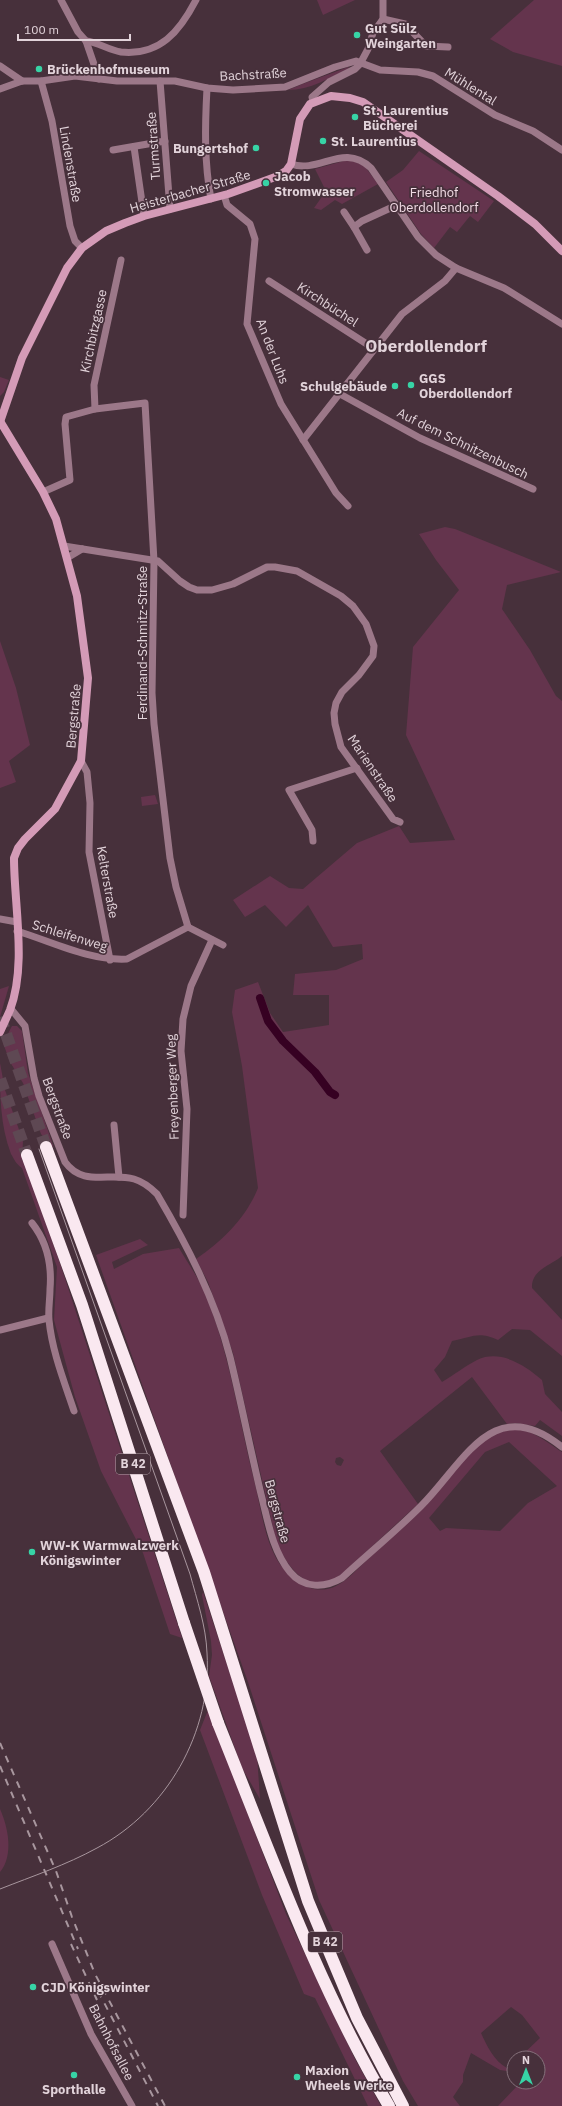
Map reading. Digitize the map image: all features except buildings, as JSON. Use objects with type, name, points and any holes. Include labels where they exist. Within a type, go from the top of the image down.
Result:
[{"type":"highway","name":"B 42","points":[[46,1147],[204,1572],[308,1901],[356,2018],[403,2106]]},
{"type":"highway","name":"B 42","points":[[27,1156],[82,1305],[184,1623],[218,1723],[276,1868],[334,2001],[363,2060],[389,2106]]},
{"type":"main road","points":[[291,164],[300,119],[306,108],[313,102],[331,96],[341,96],[363,102],[498,196],[535,224],[562,251]]},
{"type":"main road","name":"Heisterbacher Straße","points":[[0,421],[22,358],[67,268],[82,248],[106,231],[144,216],[224,195],[278,176],[286,171],[291,164]]},
{"type":"main road","points":[[0,401],[10,393]]},
{"type":"main road","name":"Bergstraße","points":[[0,421],[43,492],[56,519],[77,596],[88,678],[86,718],[81,761],[55,809],[18,848],[14,858],[17,922],[16,983],[11,1009],[0,1032]]},
{"type":"street","points":[[61,0],[78,32],[86,41],[99,79]]},
{"type":"street","points":[[86,41],[121,52],[150,49],[174,36],[184,23],[196,0]]},
{"type":"street","points":[[313,102],[312,97],[320,88],[355,69],[360,64],[368,49],[373,33],[382,19],[383,0]]},
{"type":"street","points":[[382,19],[405,24],[426,46],[448,47]]},
{"type":"street","name":"Bachstraße","points":[[0,89],[22,81],[41,81],[75,76],[99,79],[175,81],[207,88],[233,90],[285,87],[347,63],[356,61],[360,64]]},
{"type":"street","name":"Mühlental","points":[[360,64],[380,70],[418,72],[433,76],[495,114],[533,131],[562,150]]},
{"type":"street","points":[[0,66],[22,81]]},
{"type":"street","name":"Lindenstraße","points":[[41,81],[52,121],[70,226],[75,241],[82,248]]},
{"type":"street","name":"Turmstraße","points":[[160,81],[170,209]]},
{"type":"street","points":[[207,88],[205,130],[210,199]]},
{"type":"street","points":[[113,150],[165,141]]},
{"type":"street","points":[[134,147],[144,216]]},
{"type":"street","points":[[291,164],[304,167],[329,160],[357,158],[371,168],[428,248],[456,268],[504,288],[562,324]]},
{"type":"street","name":"An der Luhs","points":[[224,195],[227,205],[250,224],[254,239],[247,324],[281,404],[336,493],[348,506]]},
{"type":"street","points":[[354,228],[362,221],[396,205]]},
{"type":"street","points":[[344,212],[367,250]]},
{"type":"street","name":"Kirchbitzgasse","points":[[95,409],[94,385],[120,260]]},
{"type":"street","points":[[303,440],[340,394],[373,348],[402,314],[445,281],[456,268]]},
{"type":"street","name":"Kirchbüchel","points":[[269,281],[373,348]]},
{"type":"street","name":"Auf dem Schnitzenbusch","points":[[340,394],[420,438],[533,490]]},
{"type":"street","name":"Ferdinand-Schmitz-Straße","points":[[95,409],[145,403],[154,561],[152,693],[154,724],[170,858],[176,887],[188,927]]},
{"type":"street","points":[[43,492],[70,480],[65,424],[66,417],[95,409]]},
{"type":"street","name":"Marienstraße","points":[[64,546],[158,561],[189,588],[205,591],[233,584],[267,568],[285,568],[314,579],[353,606],[366,624],[374,646],[373,656],[359,675],[342,692],[334,713],[337,736],[341,747],[392,819],[400,822]]},
{"type":"street","points":[[67,558],[82,549]]},
{"type":"street","name":"Kelterstraße","points":[[81,761],[87,772],[90,803],[89,852],[110,960]]},
{"type":"street","points":[[313,842],[312,830],[289,790],[357,768]]},
{"type":"street","points":[[0,919],[17,922]]},
{"type":"street","points":[[188,927],[223,945]]},
{"type":"street","name":"Schleifenweg","points":[[17,931],[58,946],[110,960],[127,959],[188,927]]},
{"type":"street","name":"Freyenberger Weg","points":[[183,1215],[187,1109],[181,1052],[183,1019],[191,986],[212,940]]},
{"type":"street","name":"Bergstraße","points":[[11,1009],[25,1026],[37,1090],[65,1162],[70,1169],[78,1175],[119,1177],[145,1183],[157,1194],[205,1286],[229,1356],[274,1545],[291,1573],[298,1579],[306,1584],[319,1586],[328,1585],[342,1578],[421,1506],[470,1449],[482,1438],[506,1427],[517,1426],[537,1430],[562,1447]]},
{"type":"street","points":[[114,1125],[119,1177]]},
{"type":"street","points":[[32,1223],[41,1235],[47,1251],[50,1274],[48,1318],[53,1346],[74,1411]]},
{"type":"street","points":[[0,1330],[48,1318]]},
{"type":"street","name":"Bahnhofsallee","points":[[52,1944],[91,2034],[132,2106]]},
{"type":"green space","points":[[317,0],[355,0],[323,15]]},
{"type":"green space","points":[[534,0],[562,0],[562,66],[513,52],[490,39]]},
{"type":"green space","points":[[348,67],[349,68],[320,83],[304,88],[288,90],[303,84]]},
{"type":"green space","name":"Friedhof Oberdollendorf","points":[[419,151],[494,201],[478,222],[470,216],[457,232],[450,227],[434,248],[421,234],[386,182],[403,170]]},
{"type":"green space","points":[[347,160],[363,164],[378,184],[342,204],[335,200],[321,210],[314,208],[326,191],[315,169]]},
{"type":"green space","points":[[0,377],[9,380],[4,392],[0,396]]},
{"type":"green space","points":[[445,527],[455,529],[561,572],[507,585],[502,609],[530,650],[556,696],[562,701],[562,1256],[538,1273],[533,1282],[532,1288],[562,1320],[562,1356],[530,1330],[512,1329],[498,1340],[480,1335],[452,1341],[445,1357],[434,1370],[442,1382],[473,1362],[486,1357],[494,1356],[512,1360],[520,1364],[542,1380],[545,1394],[562,1412],[562,1436],[540,1420],[535,1426],[516,1423],[507,1424],[472,1377],[380,1451],[418,1504],[341,1575],[327,1583],[318,1584],[310,1582],[296,1573],[277,1545],[233,1353],[208,1282],[196,1259],[224,1237],[240,1219],[258,1188],[242,1066],[232,1012],[235,990],[258,982],[270,1013],[283,1032],[329,1025],[329,995],[293,995],[295,974],[336,970],[363,959],[362,944],[333,947],[308,905],[286,927],[265,905],[245,917],[233,900],[270,876],[289,888],[303,889],[357,843],[399,826],[410,843],[455,840],[406,735],[413,647],[459,590],[436,560],[419,534]],"holes":[[[340,1457],[344,1460],[341,1466],[337,1465],[335,1462],[336,1458]]]},
{"type":"green space","points":[[0,641],[16,688],[30,745],[9,761],[16,782],[0,788]]},
{"type":"green space","points":[[155,795],[158,804],[142,806],[141,797]]},
{"type":"green space","points":[[9,986],[0,1017],[0,989]]},
{"type":"green space","points":[[12,1026],[17,1026],[22,1031],[28,1073],[54,1148],[41,1134],[23,1083],[10,1062],[3,1043]]},
{"type":"green space","points":[[0,1063],[5,1090],[23,1141],[22,1161],[24,1161],[59,1260],[182,1638],[170,1634],[143,1553],[101,1471],[75,1397],[54,1320],[57,1267],[22,1168],[14,1160],[7,1143],[1,1110]]},
{"type":"green space","points":[[140,1239],[148,1245],[112,1262],[114,1269],[143,1254],[179,1248],[196,1275],[205,1293],[227,1360],[268,1539],[276,1558],[281,1565],[294,1579],[302,1584],[318,1590],[327,1589],[340,1584],[348,1578],[412,1516],[483,1439],[507,1430],[526,1431],[534,1434],[562,1452],[562,2106],[498,2106],[513,2090],[546,2090],[546,2050],[527,2050],[540,2038],[522,2015],[511,2007],[481,2033],[491,2053],[506,2067],[506,2071],[500,2070],[471,2053],[463,2075],[463,2082],[453,2097],[460,2106],[418,2106],[403,2081],[319,1900],[248,1682],[96,1255]],"holes":[[[509,1442],[557,1486],[528,1503],[500,1531],[446,1528],[440,1531],[429,1518],[485,1452]]]},
{"type":"green space","points":[[203,1592],[257,1755],[260,1799],[242,1768],[209,1676],[212,1655],[211,1641],[202,1595]]},
{"type":"green space","points":[[208,1710],[286,1914],[355,2059],[381,2106],[368,2106],[315,1998],[304,1994],[262,1895],[200,1730]]},
{"type":"green space","points":[[0,1809],[7,1832],[8,1849],[7,1858],[0,1872]]},
{"type":"waterway","points":[[260,998],[268,1021],[283,1041],[315,1072],[330,1092],[335,1095]]},
{"type":"tunnel","points":[[0,1017],[46,1147]]},
{"type":"tunnel","points":[[0,1079],[27,1155]]},
{"type":"tram line","points":[[0,1889],[61,1865],[97,1848],[122,1832],[144,1813],[164,1791],[180,1766],[193,1740],[202,1712],[207,1683],[205,1633],[190,1574],[39,1149]]},
{"type":"railway","points":[[0,1743],[56,1871],[72,1917],[95,1974],[165,2106]]},
{"type":"railway","points":[[0,1766],[78,1949]]},
{"type":"railway","points":[[71,1944],[97,2000]]},
{"type":"railway","points":[[98,1991],[158,2106]]},
{"type":"place","name":"Gut Sülz Weingarten","points":[[357,35]]},
{"type":"place","name":"Brückenhofmuseum","points":[[39,69]]},
{"type":"place","name":"St. Laurentius Bücherei","points":[[355,117]]},
{"type":"place","name":"St. Laurentius","points":[[323,141]]},
{"type":"place","name":"Bungertshof","points":[[256,148]]},
{"type":"place","name":"Jacob Stromwasser","points":[[266,183]]},
{"type":"place","name":"GGS Oberdollendorf","points":[[411,385]]},
{"type":"place","name":"Schulgebäude","points":[[395,386]]},
{"type":"place","name":"WW-K Warmwalzwerk Königswinter","points":[[32,1552]]},
{"type":"place","name":"CJD Königswinter","points":[[33,1987]]},
{"type":"place","name":"Sporthalle","points":[[74,2075]]},
{"type":"place","name":"Maxion Wheels Werke","points":[[297,2077]]},
{"type":"district","name":"Oberdollendorf","points":[[426,346]]}]
